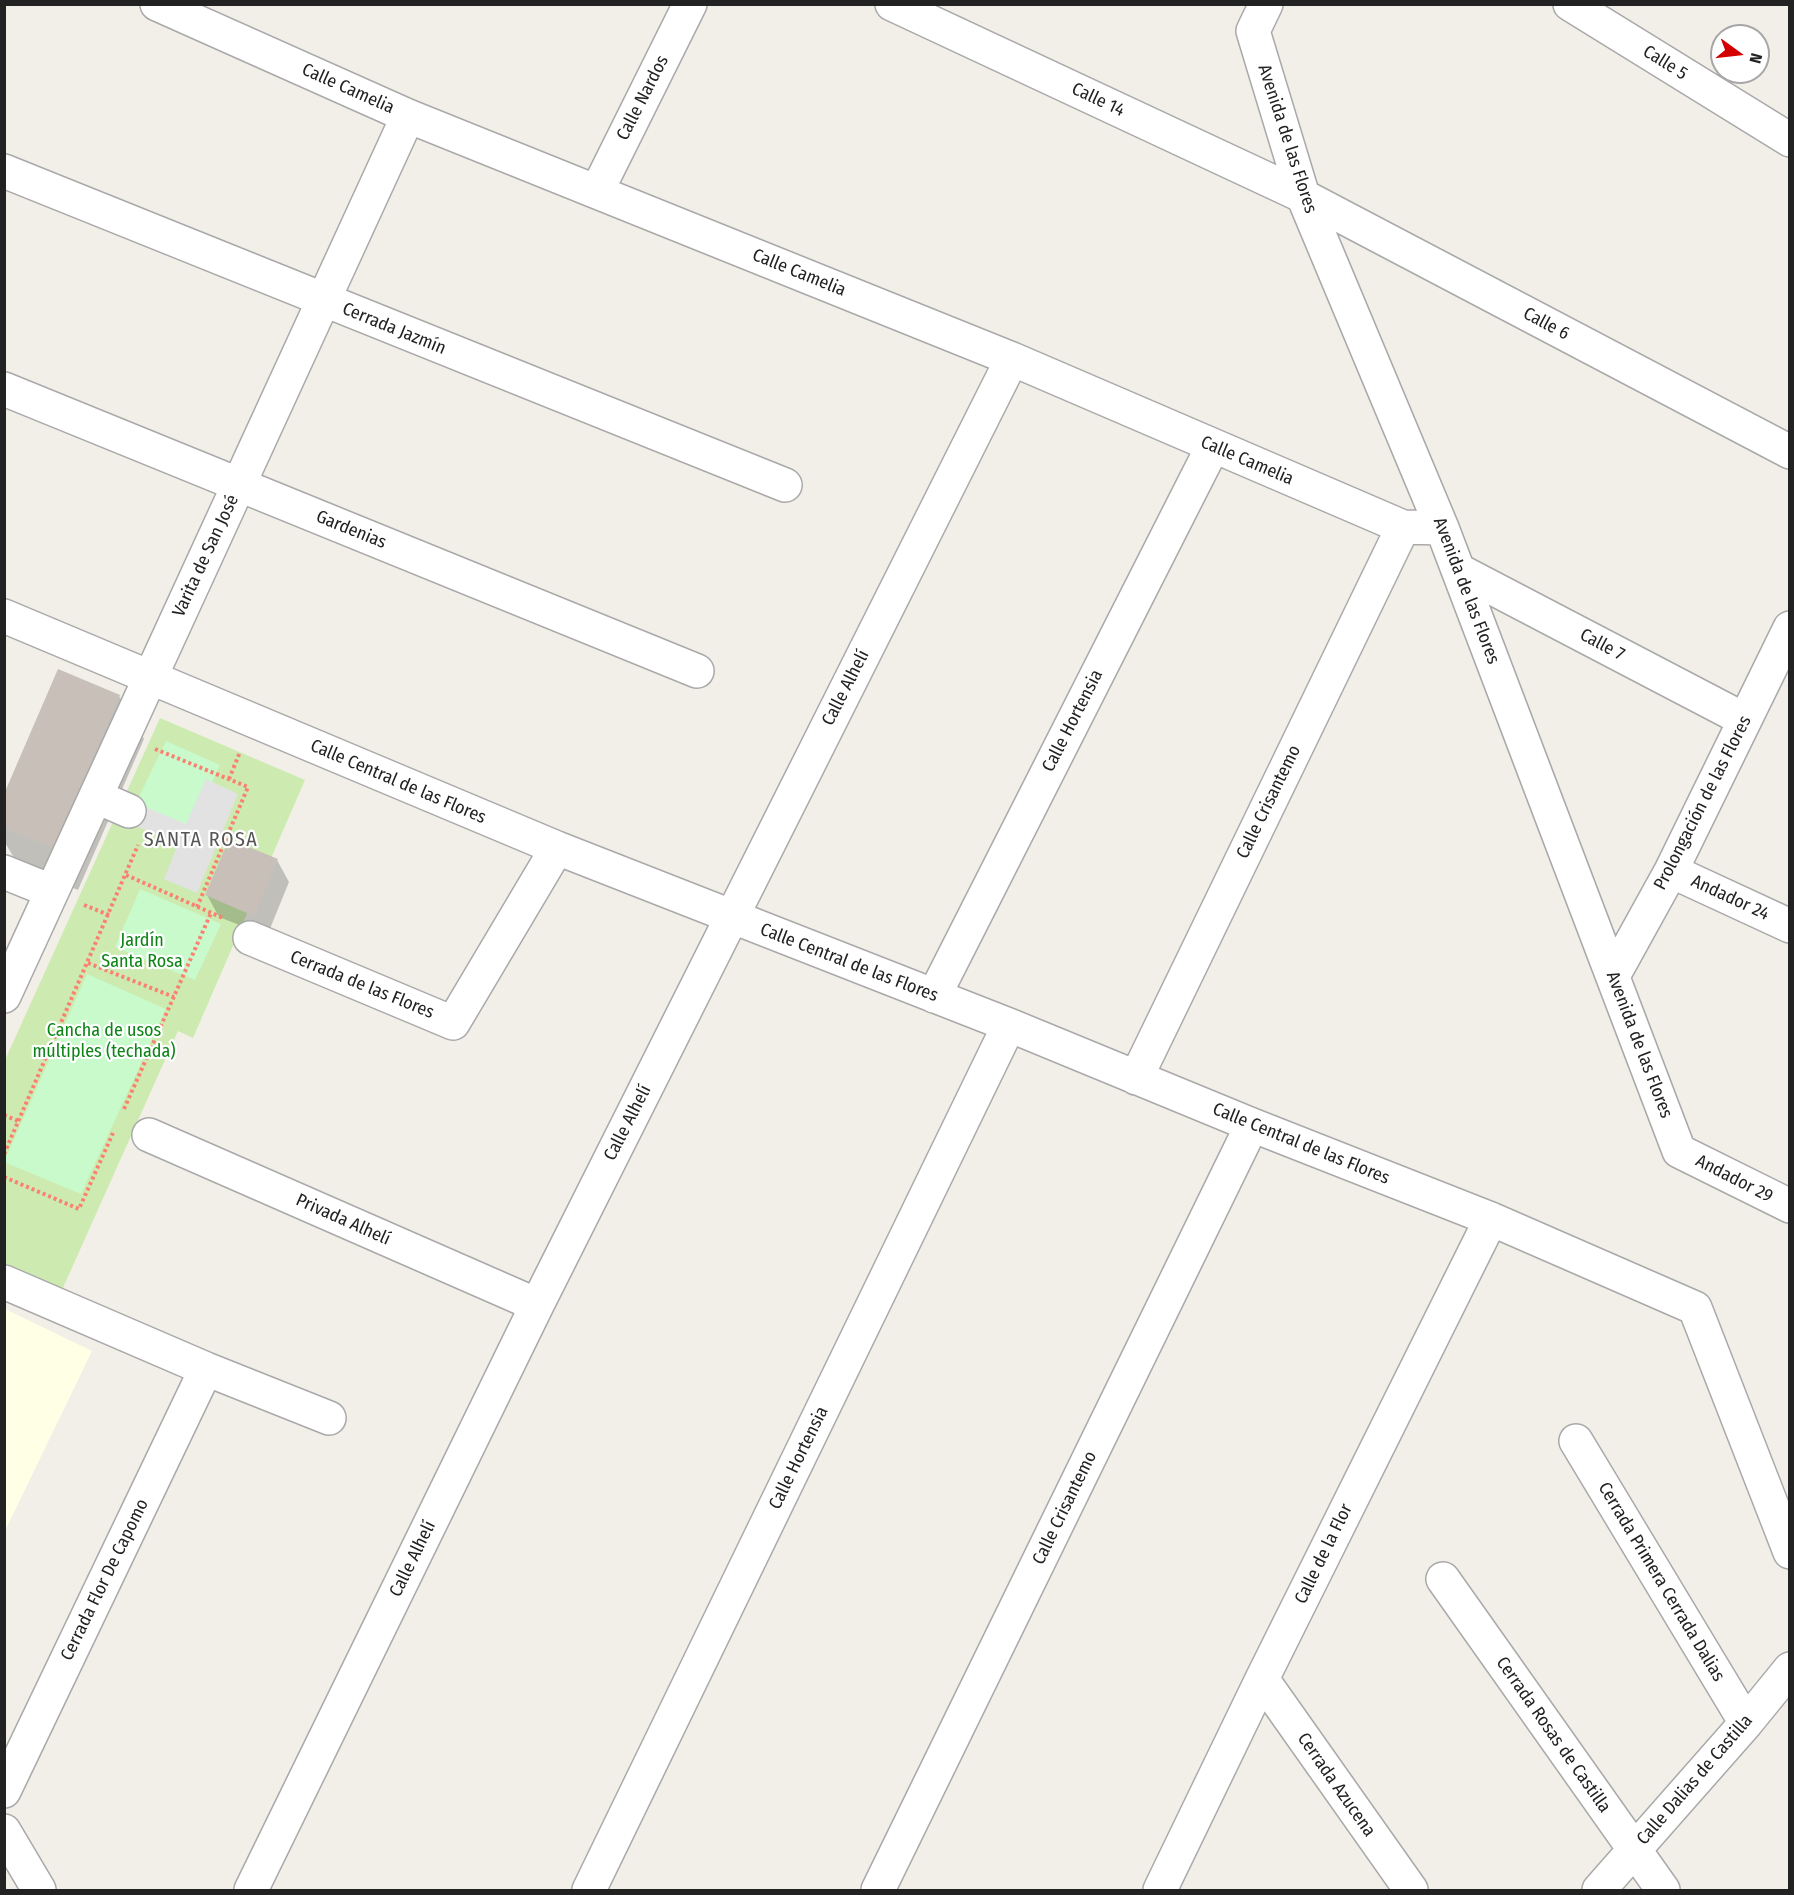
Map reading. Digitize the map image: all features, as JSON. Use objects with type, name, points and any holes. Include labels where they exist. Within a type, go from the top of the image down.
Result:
[{"type":"street","name":"Calle Camelia","points":[[157,4],[408,116],[1012,359],[1403,527],[1443,528]]},
{"type":"street","name":"Calle Nardos","points":[[597,191],[690,4]]},
{"type":"street","name":"Calle 14","points":[[892,4],[1303,196]]},
{"type":"street","name":"Calle 5","points":[[1570,4],[1790,140]]},
{"type":"street","name":"Avenida de las Flores","points":[[1259,18],[1303,196],[1443,528],[1679,1151]]},
{"type":"street","name":"Varita de San José","points":[[4,996],[408,116]]},
{"type":"street","name":"Cerrada Jazmín","points":[[4,171],[785,485]]},
{"type":"street","name":"Calle 6","points":[[1303,196],[1790,452]]},
{"type":"street","name":"Calle Alhelí","points":[[251,1890],[537,1305],[1012,359]]},
{"type":"street","name":"Gardenias","points":[[4,389],[697,671]]},
{"type":"street","name":"Calle Hortensia","points":[[934,996],[1213,447]]},
{"type":"street","name":"Calle Crisantemo","points":[[1136,1078],[1403,527]]},
{"type":"street","name":"Calle 7","points":[[1458,570],[1745,720]]},
{"type":"street","name":"Calle Central de las Flores","points":[[4,616],[557,848],[1009,1025],[1252,1125],[1491,1219],[1695,1308],[1789,1547]]},
{"type":"street","name":"Prolongación de las Flores","points":[[1614,976],[1671,870],[1788,634]]},
{"type":"street","points":[[97,797],[129,811]]},
{"type":"street","name":"Cerrada de las Flores","points":[[249,938],[453,1023],[557,848]]},
{"type":"street","name":"Andador 24","points":[[1671,870],[1790,926]]},
{"type":"street","points":[[4,872],[51,891]]},
{"type":"street","name":"Calle Hortensia","points":[[588,1890],[1009,1025]]},
{"type":"street","name":"Calle Crisantemo","points":[[878,1890],[1252,1125]]},
{"type":"street","name":"Privada Alhelí","points":[[149,1136],[537,1305]]},
{"type":"street","name":"Andador 29","points":[[1679,1151],[1790,1206]]},
{"type":"street","name":"Calle de la Flor","points":[[1160,1890],[1262,1679],[1491,1219]]},
{"type":"street","points":[[4,1282],[206,1369],[329,1418]]},
{"type":"street","name":"Cerrada Flor De Capomo","points":[[4,1791],[206,1369]]},
{"type":"street","name":"Cerrada Primera Cerrada Dalias","points":[[1576,1441],[1746,1723]]},
{"type":"street","name":"Cerrada Rosas de Castilla","points":[[1443,1579],[1663,1890]]},
{"type":"street","name":"Calle Dalias de Castilla","points":[[1599,1890],[1790,1670]]},
{"type":"street","name":"Cerrada Azucena","points":[[1262,1679],[1412,1890]]},
{"type":"street","points":[[4,1831],[39,1890]]},
{"type":"path","points":[[123,736],[248,787],[197,907]]},
{"type":"path","points":[[4,1154],[139,845]]},
{"type":"path","points":[[126,875],[233,922],[249,938]]},
{"type":"path","points":[[124,1110],[211,913]]},
{"type":"path","points":[[88,963],[174,997]]},
{"type":"path","points":[[4,1115],[18,1121]]},
{"type":"path","points":[[4,1177],[79,1209],[114,1130]]},
{"type":"shaded area","points":[[206,779],[238,794],[197,893],[164,879],[178,844],[115,817],[124,798],[186,824]]},
{"type":"shaded area","points":[[5,1309],[92,1351],[5,1531]]},
{"type":"green space","name":"Jardín Santa Rosa","points":[[160,718],[305,780],[193,1038],[178,1031],[62,1290],[5,1264],[5,1060]]},
{"type":"green space","points":[[166,741],[220,765],[190,831],[133,809]]},
{"type":"green space","points":[[140,889],[221,924],[195,980],[115,947]]},
{"type":"green space","name":"Cancha de usos múltiples (techada)","points":[[87,974],[166,1009],[81,1194],[4,1162]]},
{"type":"building","points":[[58,669],[120,695],[54,848],[4,828],[4,794]]},
{"type":"building","points":[[229,839],[278,859],[254,916],[205,895]]},
{"type":"district","name":"SANTA ROSA","points":[[201,840]]}]
